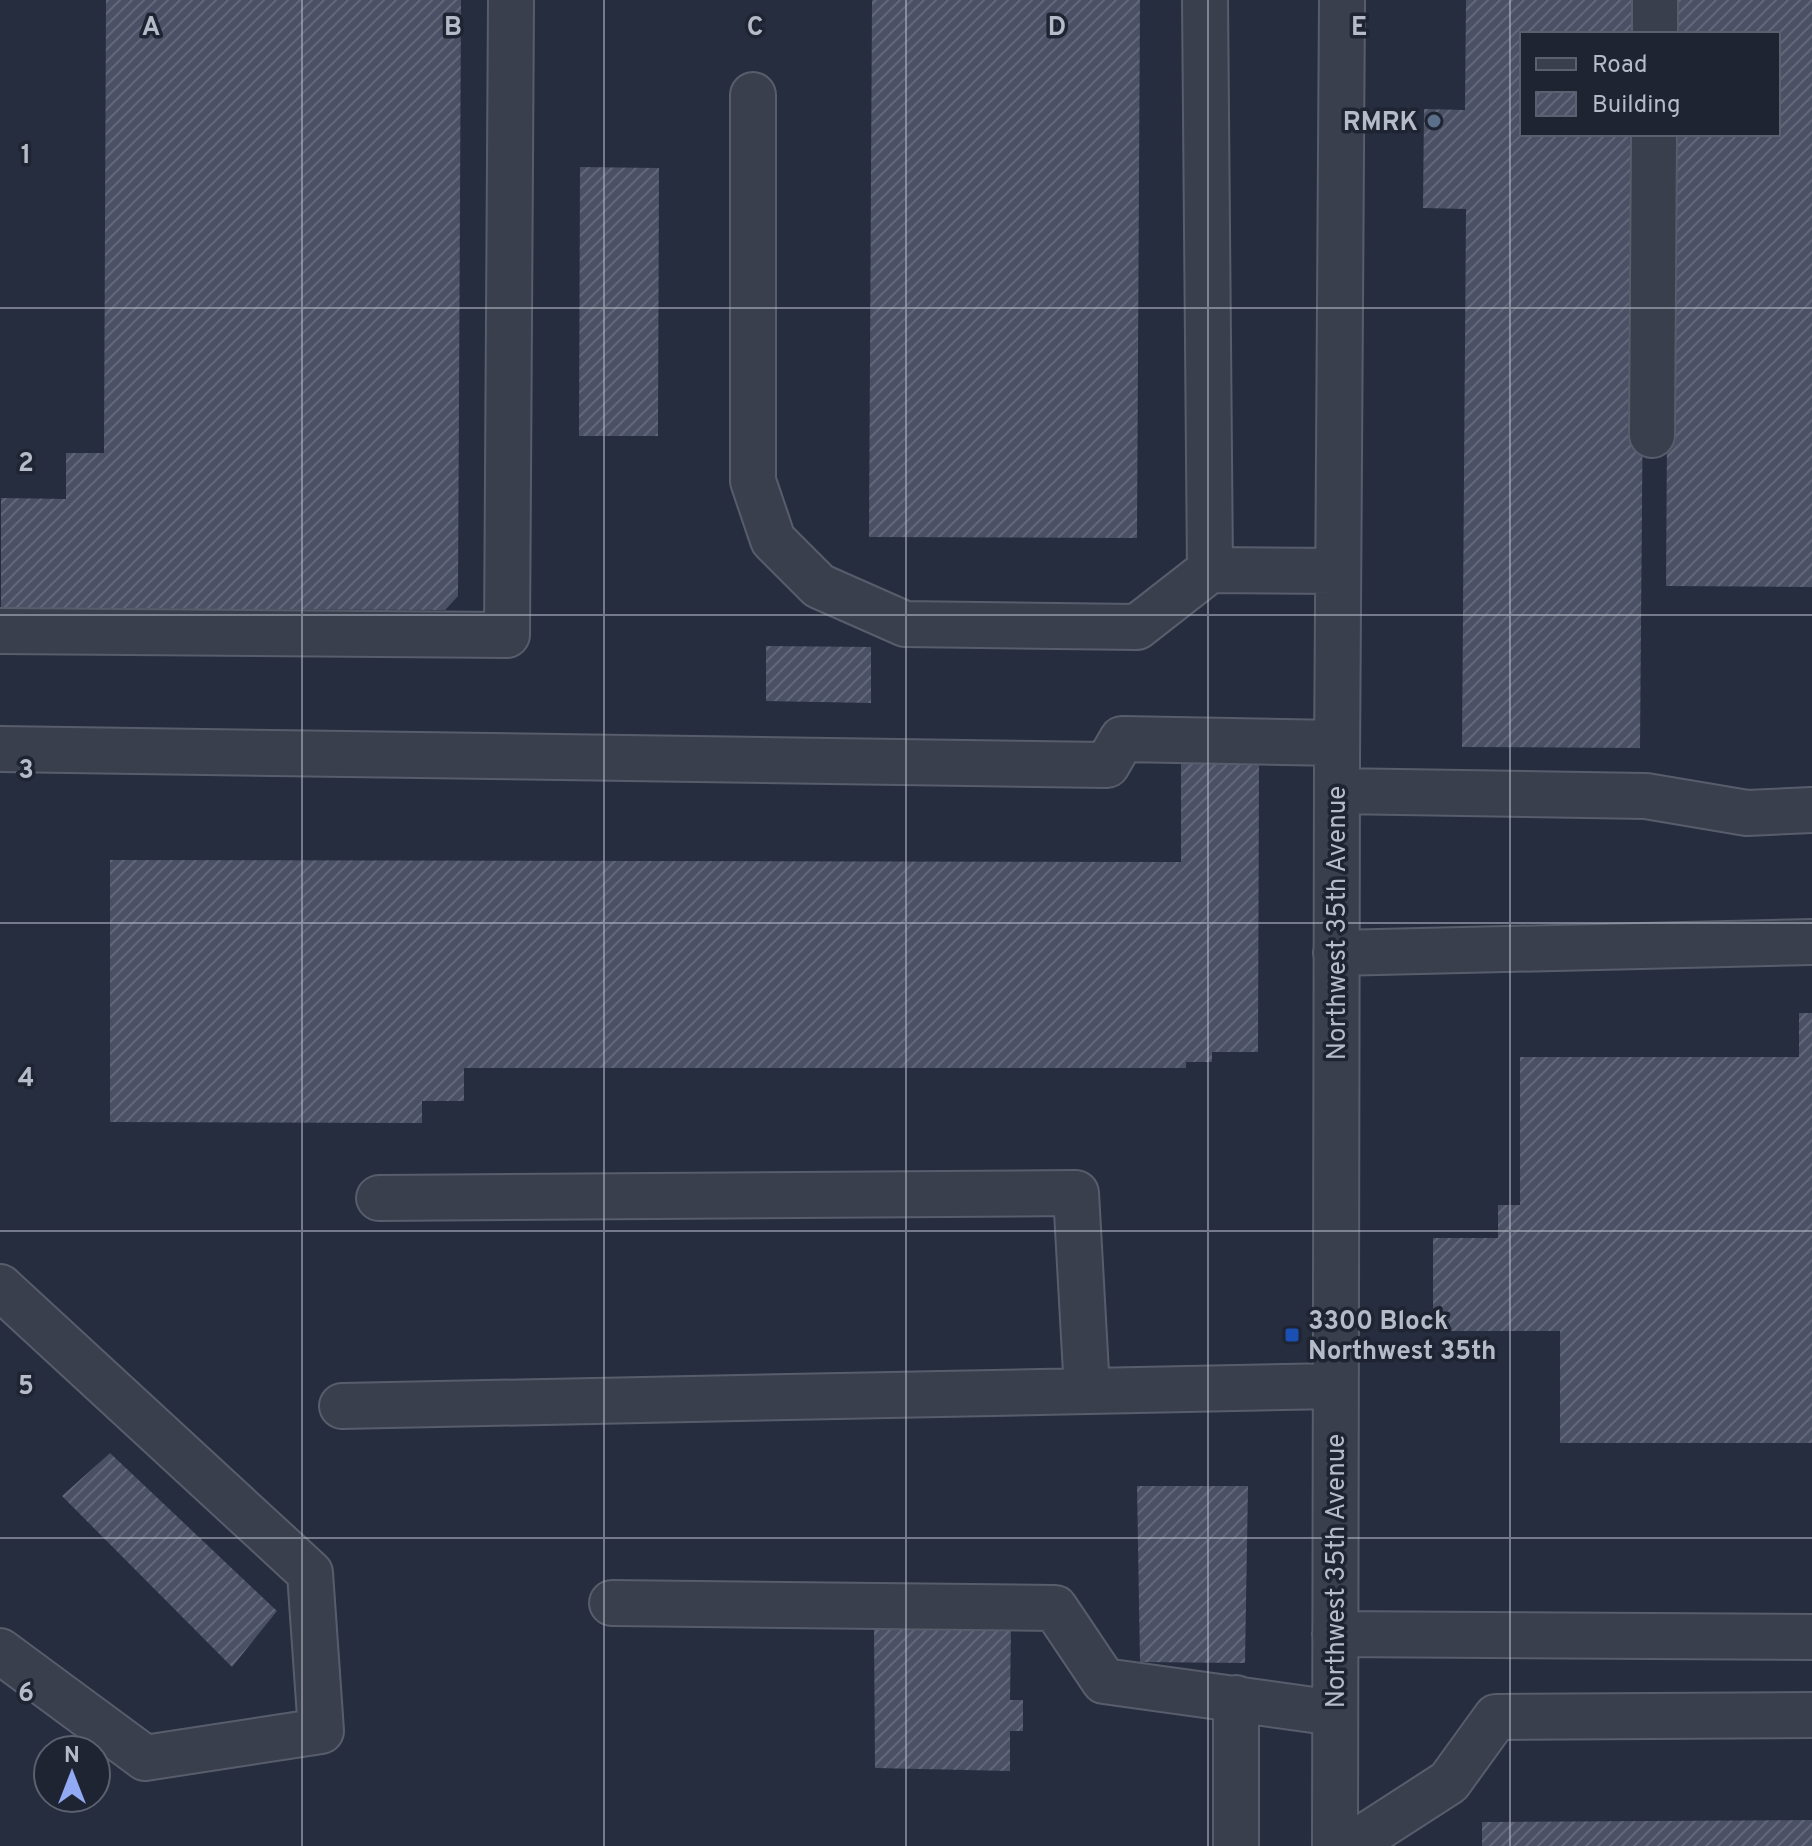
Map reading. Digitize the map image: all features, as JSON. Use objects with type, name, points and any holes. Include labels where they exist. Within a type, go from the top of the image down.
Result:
[{"type":"street","points":[[0,631],[507,635],[511,0]]},
{"type":"street","points":[[1205,0],[1210,570]]},
{"type":"street","name":"Northwest 35th Avenue","points":[[1335,1846],[1342,0]]},
{"type":"street","points":[[1655,0],[1655,32]]},
{"type":"street","points":[[753,95],[753,481],[773,540],[819,586],[905,624],[1137,627],[1210,570],[1338,571]]},
{"type":"street","points":[[1652,435],[1654,136]]},
{"type":"street","points":[[0,749],[1107,765],[1122,739],[1337,743]]},
{"type":"street","points":[[1337,791],[1646,796],[1747,813],[1812,810]]},
{"type":"street","points":[[1336,953],[1812,942]]},
{"type":"street","points":[[379,1198],[1076,1193],[1087,1391]]},
{"type":"street","points":[[0,1287],[310,1573],[321,1731],[145,1758],[0,1651]]},
{"type":"street","points":[[342,1406],[1335,1386]]},
{"type":"street","points":[[612,1603],[1055,1608],[1104,1681],[1335,1713]]},
{"type":"street","points":[[1335,1634],[1812,1637]]},
{"type":"street","points":[[1236,1698],[1236,1846]]},
{"type":"street","points":[[1350,1846],[1449,1782],[1496,1717],[1812,1715]]},
{"type":"building","points":[[106,0],[461,0],[458,596],[445,610],[1,608],[1,498],[66,499],[66,453],[104,453]]},
{"type":"building","points":[[872,0],[1140,0],[1137,538],[869,537]]},
{"type":"building","points":[[1466,0],[1646,0],[1645,32],[1520,32],[1520,136],[1645,136],[1640,748],[1462,747],[1466,209],[1423,208],[1424,109],[1465,110]]},
{"type":"building","points":[[1670,0],[1812,0],[1812,587],[1666,586],[1669,136],[1780,136],[1780,32],[1670,32]]},
{"type":"building","points":[[580,167],[659,168],[658,436],[579,436]]},
{"type":"building","points":[[766,646],[871,647],[871,703],[766,701]]},
{"type":"building","points":[[1181,764],[1259,764],[1258,1052],[1212,1052],[1212,1062],[1186,1062],[1186,1068],[464,1068],[464,1101],[422,1101],[422,1123],[110,1122],[110,860],[1181,862]]},
{"type":"building","points":[[1799,1013],[1812,1013],[1812,1443],[1560,1443],[1560,1331],[1433,1331],[1433,1238],[1498,1238],[1498,1205],[1520,1205],[1520,1057],[1799,1057]]},
{"type":"building","points":[[110,1453],[277,1611],[232,1667],[62,1496]]},
{"type":"building","points":[[1137,1486],[1248,1486],[1245,1663],[1140,1662]]},
{"type":"building","points":[[874,1626],[1011,1627],[1010,1700],[1023,1700],[1023,1731],[1010,1731],[1010,1771],[875,1768]]},
{"type":"building","points":[[1812,1820],[1812,1846],[1482,1846],[1482,1822]]},
{"type":"place","name":"RMRK","points":[[1434,121]]},
{"type":"place","name":"3300 Block Northwest 35th","points":[[1292,1335]]}]
